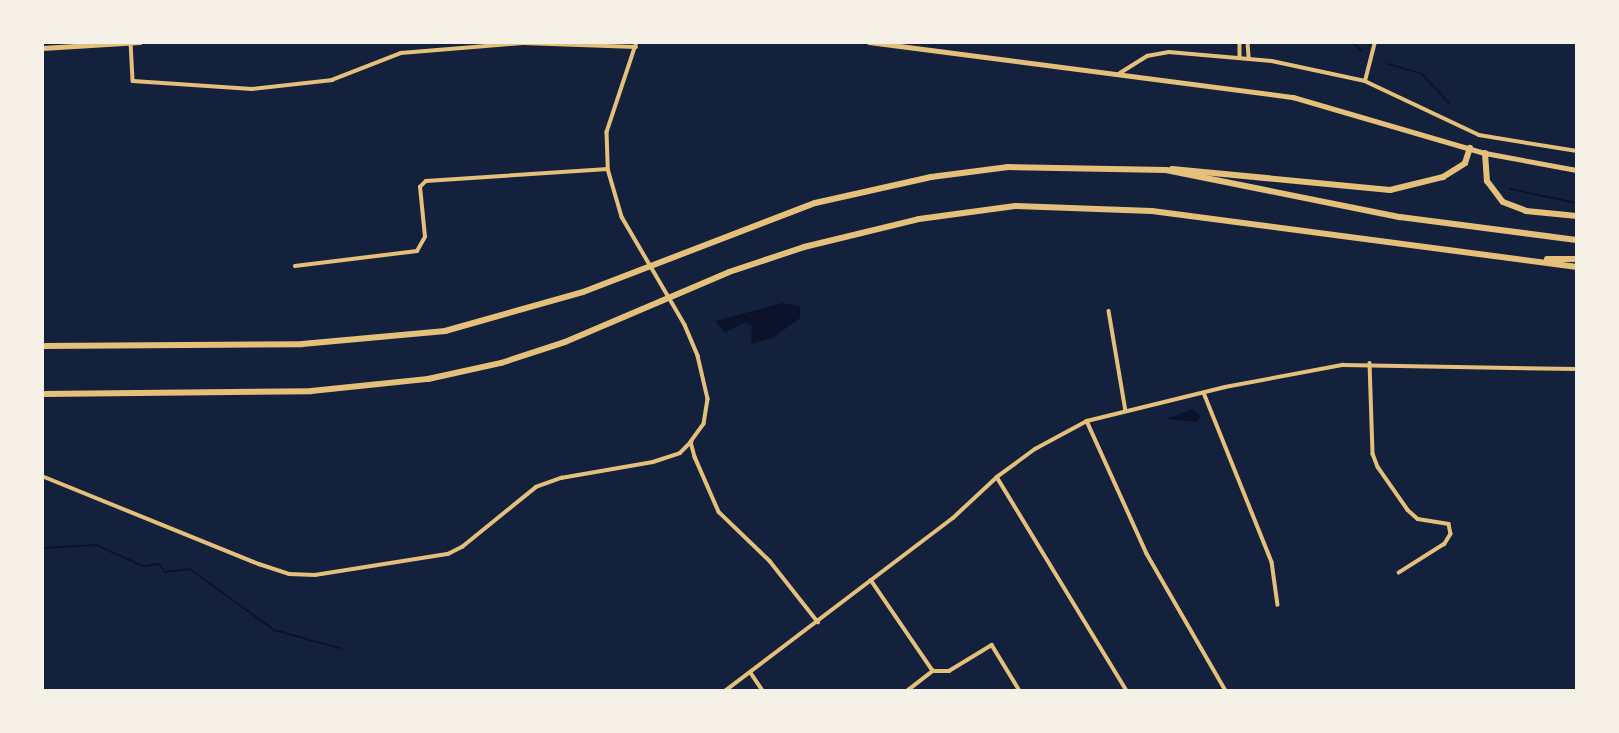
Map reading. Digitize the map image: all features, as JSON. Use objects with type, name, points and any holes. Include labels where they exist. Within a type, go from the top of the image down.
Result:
[{"type":"highway","points":[[42,346],[302,344],[445,331],[583,292],[755,223],[870,189],[1008,167],[1166,170],[1186,167],[1390,190],[1443,177],[1465,163],[1470,148]]},
{"type":"highway","points":[[1485,153],[1487,181],[1503,202],[1526,211],[1577,216]]},
{"type":"highway","points":[[1166,170],[1400,217],[1577,240]]},
{"type":"highway","points":[[42,394],[311,391],[428,379],[501,363],[565,342],[729,272],[804,247],[919,219],[984,209],[1066,205],[1152,211],[1577,267]]},
{"type":"highway","points":[[1496,257],[1577,259]]},
{"type":"main road","points":[[42,48],[140,42]]},
{"type":"main road","points":[[869,42],[1293,97],[1485,153],[1577,170]]},
{"type":"street","points":[[42,476],[259,564],[289,574],[316,575],[447,554],[462,547],[536,487],[561,478],[653,463],[680,453],[704,424],[708,399],[685,325],[637,245],[618,206],[608,169],[607,132],[636,44],[523,43],[401,53],[332,80],[252,89],[133,81],[131,42]]},
{"type":"street","points":[[1240,42],[1240,57]]},
{"type":"street","points":[[1248,42],[1248,58]]},
{"type":"street","points":[[1365,81],[1375,42]]},
{"type":"street","points":[[1120,73],[1155,54],[1248,58],[1365,81],[1479,135],[1577,151]]},
{"type":"street","points":[[295,266],[416,251],[425,237],[420,187],[426,181],[608,169]]},
{"type":"street","points":[[1110,311],[1126,411]]},
{"type":"street","points":[[725,691],[953,518],[997,477],[1035,449],[1087,421],[1204,393],[1370,363],[1577,369]]},
{"type":"street","points":[[1370,363],[1373,454],[1378,467],[1408,510],[1418,519],[1440,519],[1449,524],[1451,534],[1445,544],[1399,573]]},
{"type":"street","points":[[1204,393],[1272,562],[1278,605]]},
{"type":"street","points":[[1087,421],[1147,554],[1226,691]]},
{"type":"street","points":[[691,442],[719,512],[770,561],[818,622]]},
{"type":"street","points":[[997,477],[1127,691]]},
{"type":"street","points":[[871,580],[933,671]]},
{"type":"street","points":[[907,691],[933,671],[949,671],[992,645],[1020,691]]},
{"type":"street","points":[[751,673],[763,691]]},
{"type":"water","points":[[783,303],[800,306],[800,318],[773,338],[751,344],[752,326],[745,322],[725,333],[715,321]]},
{"type":"water","points":[[1193,409],[1201,416],[1197,422],[1166,419]]},
{"type":"waterway","points":[[1353,42],[1361,51]]},
{"type":"waterway","points":[[1388,64],[1422,74],[1449,103]]},
{"type":"waterway","points":[[1510,189],[1577,203]]},
{"type":"waterway","points":[[42,548],[96,545],[143,566],[159,564],[165,572],[190,569],[274,630],[340,648]]}]
